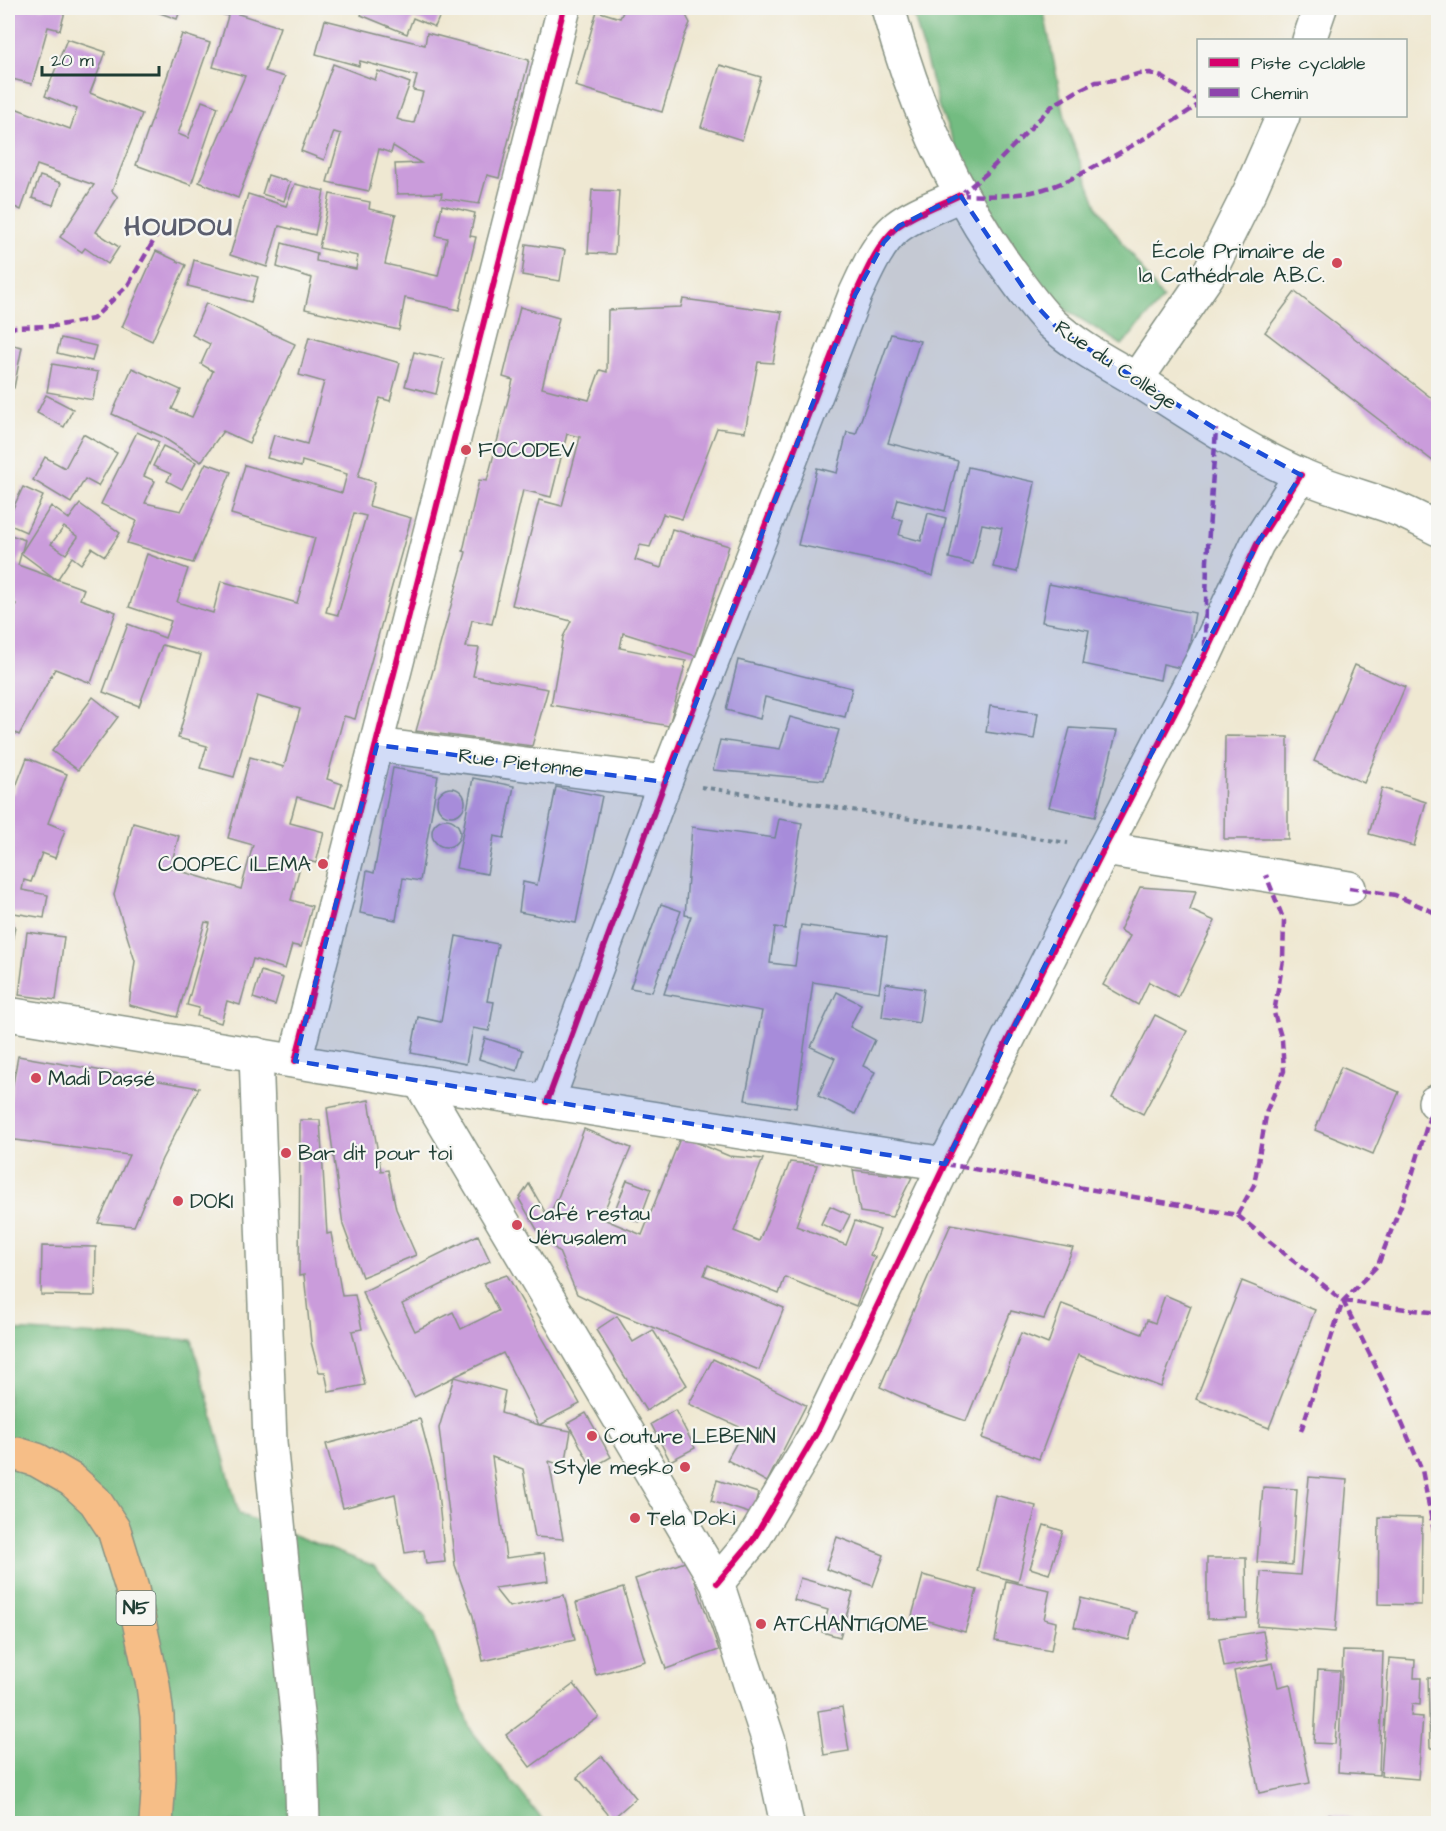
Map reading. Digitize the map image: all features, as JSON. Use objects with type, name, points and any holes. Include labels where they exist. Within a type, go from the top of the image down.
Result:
[{"type":"main road","name":"N5","points":[[8,1454],[17,1454],[37,1460],[72,1480],[95,1501],[114,1530],[132,1589],[156,1706],[159,1778],[156,1824]]},
{"type":"street","points":[[295,1061],[564,8]]},
{"type":"street","name":"Rue du Collège","points":[[888,8],[913,91],[960,195],[994,249],[1050,322],[1071,339],[1216,429],[1301,475],[1329,487],[1391,507],[1438,529]]},
{"type":"street","points":[[1310,39],[1320,8]]},
{"type":"street","points":[[1136,380],[1208,275],[1250,191],[1283,117]]},
{"type":"street","points":[[547,1102],[665,782],[868,267],[884,242],[899,226],[960,195]]},
{"type":"street","points":[[717,1583],[753,1540],[817,1432],[945,1164],[1205,655],[1257,544],[1301,475]]},
{"type":"street","name":"Rue Pietonne","points":[[377,744],[665,782]]},
{"type":"street","points":[[1104,849],[1349,888]]},
{"type":"street","points":[[8,1014],[420,1082],[945,1164]]},
{"type":"street","points":[[256,1054],[270,1442],[300,1743],[303,1824]]},
{"type":"street","points":[[420,1082],[717,1583],[770,1745],[787,1824]]},
{"type":"path","points":[[665,782],[1104,849]]},
{"type":"highlighted area","points":[[960,195],[1033,302],[1060,331],[1216,429],[1301,475],[1257,544],[945,1164],[295,1061],[377,745],[665,782],[855,295],[884,242],[899,226]]},
{"type":"green space","points":[[912,8],[1043,8],[1067,127],[1098,209],[1163,299],[1122,345],[1052,301],[1014,254],[967,172],[939,108]]},
{"type":"green space","points":[[8,1330],[192,1340],[239,1514],[374,1566],[425,1616],[471,1730],[545,1823],[8,1823]]},
{"type":"building","points":[[8,8],[66,8],[60,30],[48,27],[32,84],[8,78]]},
{"type":"building","points":[[146,8],[181,8],[177,19]]},
{"type":"building","points":[[202,8],[230,8],[229,11],[280,27],[265,71],[285,77],[238,198],[199,182],[245,76],[213,67],[228,16]]},
{"type":"building","points":[[364,8],[443,8],[435,27],[413,18],[407,34],[361,15]]},
{"type":"building","points":[[625,8],[682,8],[690,23],[662,112],[575,86],[597,11],[620,18]]},
{"type":"building","points":[[325,20],[425,45],[427,33],[529,60],[499,178],[487,175],[479,204],[441,198],[442,193],[397,194],[395,164],[421,163],[393,146],[391,153],[379,149],[369,191],[327,182],[341,134],[334,132],[324,160],[301,151],[333,64],[375,80],[378,71],[410,83],[397,119],[403,121],[414,123],[423,92],[413,90],[417,76],[360,61],[359,66],[316,54]]},
{"type":"building","points":[[182,34],[210,43],[178,134],[188,138],[202,101],[218,107],[191,185],[136,165]]},
{"type":"building","points":[[67,39],[106,52],[90,93],[142,114],[112,191],[118,197],[96,232],[119,247],[108,264],[85,248],[82,252],[60,237],[94,185],[37,165],[21,210],[8,204],[8,126],[15,108],[70,129],[77,109],[45,96]]},
{"type":"building","points":[[720,65],[761,77],[742,140],[701,127]]},
{"type":"building","points":[[268,175],[290,182],[284,201],[262,194]]},
{"type":"building","points":[[40,176],[61,183],[53,205],[32,198]]},
{"type":"building","points":[[295,184],[324,191],[315,235],[279,226],[267,267],[230,255],[248,194],[286,206]]},
{"type":"building","points":[[592,190],[619,191],[615,254],[588,253]]},
{"type":"building","points":[[330,194],[370,202],[369,209],[396,215],[385,264],[438,276],[447,238],[436,236],[442,205],[475,213],[470,236],[476,237],[459,310],[405,298],[399,330],[305,309],[312,278],[277,267],[282,243],[317,253],[316,261],[356,269],[358,256],[319,248]]},
{"type":"building","points":[[526,244],[565,250],[560,281],[522,275]]},
{"type":"building","points":[[156,251],[186,265],[152,341],[122,327]]},
{"type":"building","points":[[194,260],[258,277],[251,302],[188,286]]},
{"type":"building","points":[[1295,292],[1438,403],[1438,465],[1265,332]]},
{"type":"building","points":[[683,299],[782,312],[773,363],[758,362],[745,432],[717,428],[682,519],[663,514],[650,547],[640,545],[635,560],[661,568],[672,529],[729,546],[696,656],[623,633],[620,648],[686,661],[669,726],[551,705],[563,637],[571,621],[512,605],[539,500],[562,506],[580,437],[567,434],[551,497],[523,490],[492,624],[472,620],[466,647],[479,648],[473,676],[548,689],[532,746],[416,731],[466,552],[463,551],[479,480],[487,481],[513,380],[503,377],[520,307],[559,318],[542,388],[589,400],[600,370],[607,372],[608,310],[681,307]]},
{"type":"building","points":[[206,303],[295,344],[249,443],[223,431],[201,462],[161,436],[112,414],[132,368],[181,390],[172,409],[192,417],[213,371],[201,364],[210,344],[192,335]]},
{"type":"building","points":[[891,334],[920,341],[888,443],[958,461],[945,511],[898,499],[893,518],[903,520],[899,535],[921,541],[928,513],[946,518],[933,576],[892,564],[798,545],[817,468],[837,473],[847,432],[856,434]]},
{"type":"building","points":[[309,337],[400,363],[390,401],[380,398],[358,477],[375,482],[369,506],[411,518],[355,719],[344,716],[327,779],[342,784],[335,808],[297,797],[290,823],[324,832],[316,863],[302,859],[291,900],[312,906],[301,947],[292,945],[285,969],[253,959],[240,1005],[227,1001],[221,1023],[197,1016],[199,1008],[187,1005],[210,923],[205,922],[177,1017],[129,1005],[135,961],[114,895],[133,823],[179,836],[170,868],[241,889],[253,845],[228,838],[250,757],[284,767],[300,709],[257,696],[234,777],[200,768],[207,746],[178,738],[201,655],[162,645],[139,706],[103,692],[128,624],[165,638],[171,621],[129,607],[147,554],[188,569],[177,602],[213,613],[221,581],[297,603],[315,538],[231,514],[245,465],[342,493],[347,474],[302,461],[301,467],[267,458],[274,435],[307,444],[324,382],[299,375]],"holes":[[[354,513],[366,516],[338,615],[326,612]]]},
{"type":"building","points":[[61,338],[96,346],[92,361],[57,353]]},
{"type":"building","points":[[8,344],[22,347],[14,388],[8,387]]},
{"type":"building","points":[[414,352],[444,359],[436,394],[405,386]]},
{"type":"building","points":[[52,364],[98,372],[93,400],[47,392]]},
{"type":"building","points":[[46,395],[73,409],[64,427],[37,413]]},
{"type":"building","points":[[137,432],[159,442],[144,476],[155,481],[145,503],[181,511],[206,463],[231,472],[193,563],[127,543],[137,521],[101,504]]},
{"type":"building","points":[[83,434],[117,453],[98,486],[85,479],[71,503],[33,480],[45,457],[65,468]]},
{"type":"building","points":[[163,446],[196,462],[182,489],[167,481],[171,474],[153,466]]},
{"type":"building","points":[[968,467],[1035,482],[1017,572],[993,567],[1002,528],[982,524],[973,564],[949,558]]},
{"type":"building","points":[[23,487],[43,496],[26,532],[8,524],[8,519]]},
{"type":"building","points":[[80,504],[120,533],[105,556],[92,548],[81,564],[72,557],[57,580],[21,553],[51,506],[69,519]],"holes":[[[64,527],[78,537],[66,554],[51,544]]]},
{"type":"building","points":[[8,534],[25,540],[18,565],[84,589],[80,599],[116,612],[91,683],[55,669],[19,735],[8,729],[8,623],[16,604],[8,601]]},
{"type":"building","points":[[1049,584],[1195,613],[1185,669],[1163,664],[1160,680],[1083,664],[1089,630],[1042,622]]},
{"type":"building","points":[[738,660],[852,688],[845,717],[765,697],[760,719],[726,710]]},
{"type":"building","points":[[1355,665],[1405,687],[1364,783],[1314,761]]},
{"type":"building","points":[[93,697],[118,717],[78,770],[52,751]]},
{"type":"building","points":[[990,706],[1038,713],[1034,739],[986,732]]},
{"type":"building","points":[[790,717],[839,730],[824,780],[713,770],[720,740],[780,749]]},
{"type":"building","points":[[1070,728],[1117,731],[1095,817],[1049,807]]},
{"type":"building","points":[[1225,736],[1288,737],[1288,839],[1224,839]]},
{"type":"building","points":[[27,758],[67,774],[48,823],[65,830],[55,858],[42,853],[31,882],[24,880],[22,890],[48,895],[44,918],[8,912],[8,792],[13,794]]},
{"type":"building","points":[[393,768],[438,776],[420,881],[403,878],[396,920],[360,913],[367,871],[374,873]]},
{"type":"building","points":[[473,778],[514,786],[504,838],[494,836],[487,874],[456,868]]},
{"type":"building","points":[[556,787],[602,796],[576,923],[519,912],[523,882],[537,885]]},
{"type":"building","points":[[451,788],[461,792],[465,802],[461,812],[451,816],[441,812],[437,802],[441,792]]},
{"type":"building","points":[[1382,788],[1426,802],[1414,846],[1369,834]]},
{"type":"building","points":[[446,819],[456,823],[460,833],[456,843],[446,847],[436,843],[432,833],[436,823]]},
{"type":"building","points":[[779,819],[802,823],[785,929],[775,927],[770,963],[795,966],[801,925],[887,937],[879,992],[813,982],[796,1108],[745,1100],[762,1011],[664,994],[691,916],[685,915],[692,827],[775,838]]},
{"type":"building","points":[[1140,887],[1196,891],[1190,910],[1215,921],[1178,997],[1149,982],[1138,1005],[1103,985],[1130,936],[1120,930]]},
{"type":"building","points":[[661,904],[681,911],[652,992],[630,988]]},
{"type":"building","points":[[8,925],[15,926],[9,959],[8,959]]},
{"type":"building","points":[[27,932],[64,937],[56,1000],[19,995]]},
{"type":"building","points":[[456,936],[498,944],[487,1001],[494,1002],[489,1031],[473,1028],[466,1064],[411,1053],[418,1017],[441,1022]]},
{"type":"building","points":[[261,971],[283,978],[275,1005],[253,998]]},
{"type":"building","points":[[886,983],[924,989],[919,1023],[882,1017]]},
{"type":"building","points":[[837,992],[861,1004],[850,1027],[875,1040],[863,1066],[875,1072],[855,1114],[818,1096],[835,1058],[811,1047]]},
{"type":"building","points":[[1155,1015],[1187,1031],[1143,1114],[1112,1098]]},
{"type":"building","points":[[485,1038],[523,1050],[517,1071],[479,1059]]},
{"type":"building","points":[[18,1056],[199,1088],[162,1159],[134,1226],[98,1223],[129,1155],[8,1139],[8,1111]]},
{"type":"building","points":[[1341,1067],[1399,1092],[1373,1154],[1315,1130]]},
{"type":"building","points":[[369,1100],[381,1171],[388,1170],[396,1209],[416,1255],[362,1277],[343,1225],[327,1108]]},
{"type":"building","points":[[300,1120],[320,1120],[327,1234],[331,1233],[342,1296],[355,1295],[362,1329],[352,1331],[365,1385],[329,1392],[325,1372],[319,1372],[311,1342],[304,1275],[299,1276]]},
{"type":"building","points":[[584,1129],[631,1148],[601,1218],[642,1235],[681,1136],[729,1156],[763,1159],[734,1231],[759,1241],[790,1162],[817,1165],[796,1226],[846,1245],[855,1221],[880,1230],[870,1255],[875,1257],[856,1306],[785,1277],[779,1294],[708,1265],[704,1275],[784,1308],[759,1370],[612,1311],[577,1294],[559,1252],[539,1233],[519,1199],[529,1184],[548,1217],[559,1195]]},
{"type":"building","points":[[853,1170],[912,1177],[892,1217],[860,1212]]},
{"type":"building","points":[[627,1180],[651,1189],[639,1222],[614,1212]]},
{"type":"building","points":[[830,1206],[850,1215],[841,1233],[821,1224]]},
{"type":"building","points":[[951,1224],[1073,1248],[1044,1319],[1011,1311],[966,1421],[910,1401],[880,1387]]},
{"type":"building","points":[[478,1235],[490,1261],[402,1304],[415,1331],[453,1312],[461,1329],[498,1311],[484,1283],[507,1275],[580,1404],[539,1425],[503,1353],[414,1397],[362,1292]]},
{"type":"building","points":[[42,1246],[96,1247],[95,1296],[41,1295]]},
{"type":"building","points":[[1242,1281],[1315,1310],[1269,1428],[1196,1399]]},
{"type":"building","points":[[1165,1295],[1191,1306],[1161,1387],[1078,1355],[1039,1459],[982,1438],[1021,1333],[1048,1344],[1062,1304],[1142,1334],[1147,1320],[1155,1323]]},
{"type":"building","points":[[617,1316],[633,1342],[653,1330],[687,1385],[646,1411],[596,1330]]},
{"type":"building","points":[[713,1359],[806,1405],[767,1482],[727,1460],[744,1429],[689,1404]]},
{"type":"building","points":[[454,1377],[505,1391],[501,1413],[539,1425],[571,1431],[565,1466],[549,1461],[563,1539],[535,1537],[523,1469],[492,1457],[506,1558],[544,1553],[548,1581],[494,1588],[509,1607],[564,1595],[575,1640],[483,1661],[473,1616],[455,1565],[439,1428]]},
{"type":"building","points":[[675,1410],[695,1448],[670,1461],[651,1424]]},
{"type":"building","points":[[586,1413],[611,1457],[592,1468],[568,1423]]},
{"type":"building","points":[[420,1419],[437,1483],[445,1562],[426,1564],[424,1550],[405,1553],[395,1494],[343,1508],[326,1444]]},
{"type":"building","points":[[1309,1477],[1347,1480],[1335,1632],[1257,1626],[1261,1572],[1300,1575]]},
{"type":"building","points":[[717,1480],[758,1493],[752,1514],[711,1501]]},
{"type":"building","points":[[1263,1487],[1297,1489],[1292,1565],[1257,1562]]},
{"type":"building","points":[[995,1495],[1036,1506],[1018,1582],[977,1571]]},
{"type":"building","points":[[1379,1517],[1422,1518],[1421,1605],[1378,1604]]},
{"type":"building","points":[[1044,1525],[1063,1531],[1049,1574],[1030,1568]]},
{"type":"building","points":[[837,1537],[884,1555],[873,1586],[826,1569]]},
{"type":"building","points":[[1207,1558],[1246,1558],[1247,1618],[1207,1619]]},
{"type":"building","points":[[688,1561],[719,1650],[666,1669],[635,1579]]},
{"type":"building","points":[[923,1575],[977,1590],[965,1632],[912,1616]]},
{"type":"building","points":[[800,1578],[853,1593],[840,1637],[822,1632],[828,1610],[794,1600]]},
{"type":"building","points":[[1006,1581],[1050,1590],[1044,1619],[1056,1622],[1051,1651],[995,1641]]},
{"type":"building","points":[[623,1588],[645,1661],[596,1675],[576,1603]]},
{"type":"building","points":[[1081,1598],[1136,1612],[1129,1640],[1074,1627]]},
{"type":"building","points":[[1263,1631],[1268,1659],[1224,1667],[1219,1638]]},
{"type":"building","points":[[1343,1651],[1383,1652],[1379,1775],[1338,1772]]},
{"type":"building","points":[[1389,1658],[1415,1660],[1414,1678],[1421,1678],[1420,1705],[1412,1704],[1411,1716],[1423,1717],[1418,1779],[1381,1776]]},
{"type":"building","points":[[1273,1663],[1278,1687],[1290,1684],[1310,1783],[1259,1793],[1234,1671]]},
{"type":"building","points":[[1318,1670],[1340,1671],[1335,1744],[1314,1743]]},
{"type":"building","points":[[1428,1678],[1438,1678],[1438,1748],[1430,1748]]},
{"type":"building","points":[[574,1684],[599,1717],[530,1767],[506,1735]]},
{"type":"building","points":[[842,1707],[849,1751],[824,1755],[818,1711]]},
{"type":"building","points":[[602,1756],[636,1798],[612,1819],[577,1777]]},
{"type":"building","points":[[1329,1814],[1373,1822],[1373,1824],[1327,1824]]},
{"type":"marked path","points":[[960,195],[986,174],[1052,106],[1096,82],[1150,73],[1162,77],[1197,99]]},
{"type":"marked path","points":[[960,195],[1012,195],[1034,192],[1060,183],[1107,160],[1197,106]]},
{"type":"marked path","points":[[8,330],[15,327],[54,326],[93,319],[128,285],[164,223]]},
{"type":"marked path","points":[[1205,646],[1207,561],[1216,429]]},
{"type":"marked path","points":[[1237,1215],[1254,1185],[1267,1110],[1284,1071],[1282,1040],[1274,1013],[1283,960],[1284,921],[1266,875]]},
{"type":"marked path","points":[[1349,888],[1395,895],[1438,914]]},
{"type":"marked path","points":[[1301,1431],[1343,1301],[1378,1265],[1410,1182],[1438,1089]]},
{"type":"marked path","points":[[945,1164],[1237,1215],[1343,1301],[1389,1393],[1422,1470],[1438,1552]]},
{"type":"marked path","points":[[1343,1301],[1438,1313]]},
{"type":"cycle path","points":[[295,1061],[564,8]]},
{"type":"cycle path","points":[[547,1102],[665,782],[855,295],[878,250],[897,227],[920,213],[960,195]]},
{"type":"cycle path","points":[[717,1583],[753,1540],[817,1432],[945,1164],[1205,655],[1257,544],[1301,475]]},
{"type":"place","name":"École Primaire de la Cathédrale A.B.C.","points":[[1337,263]]},
{"type":"place","name":"FOCODEV","points":[[466,450]]},
{"type":"place","name":"COOPEC ILEMA","points":[[323,864]]},
{"type":"place","name":"Madi Dassé","points":[[36,1078]]},
{"type":"place","name":"Bar dit pour toi","points":[[286,1153]]},
{"type":"place","name":"DOKI","points":[[178,1201]]},
{"type":"place","name":"Café restau Jérusalem","points":[[517,1225]]},
{"type":"place","name":"Couture LEBENIN","points":[[592,1436]]},
{"type":"place","name":"Style mesko","points":[[685,1467]]},
{"type":"place","name":"Tela Doki","points":[[635,1518]]},
{"type":"place","name":"ATCHANTIGOME","points":[[761,1624]]},
{"type":"district","name":"HOUDOU","points":[[179,227]]}]
